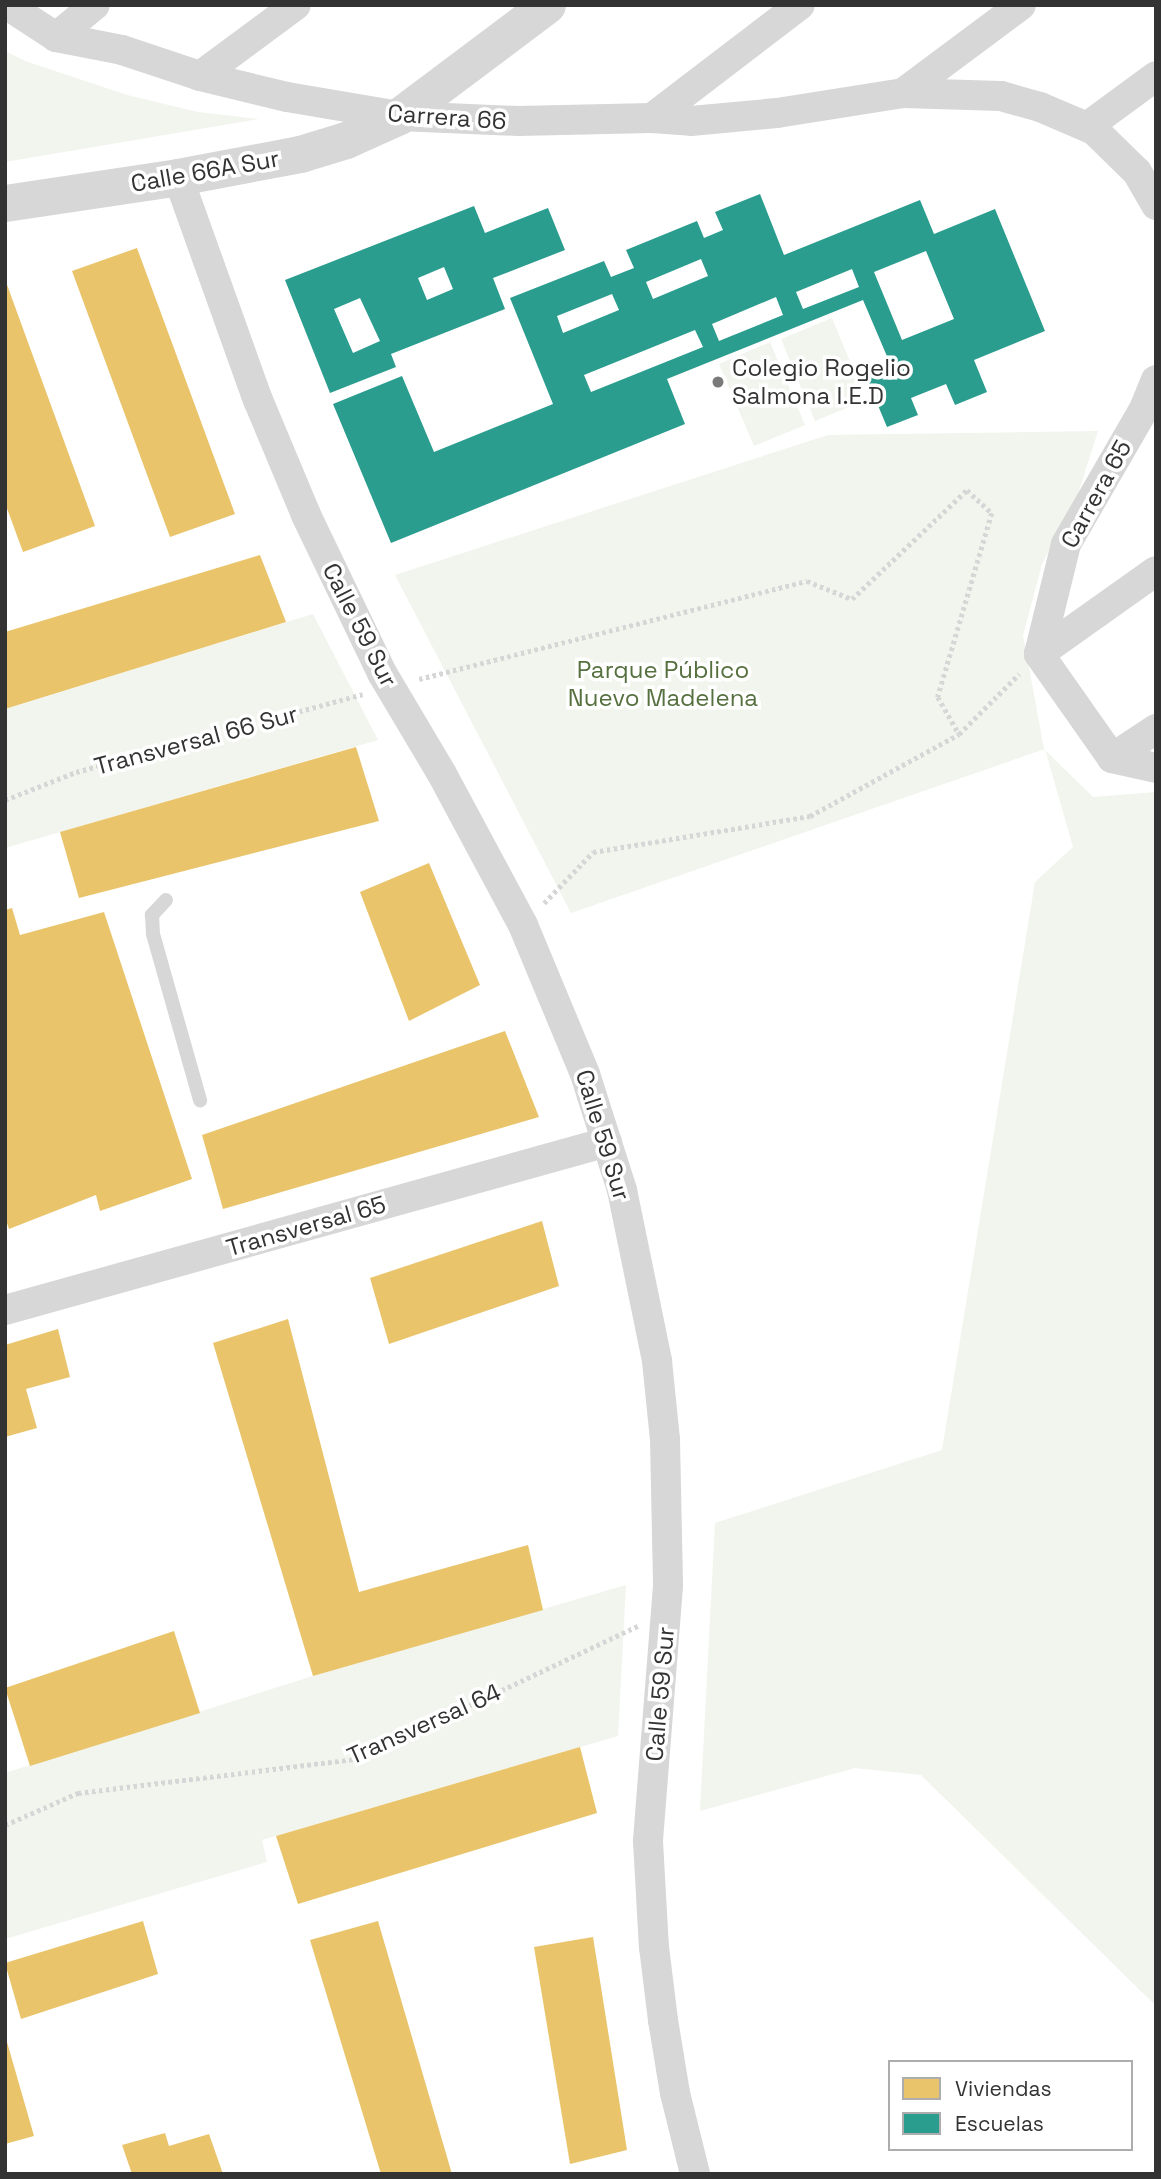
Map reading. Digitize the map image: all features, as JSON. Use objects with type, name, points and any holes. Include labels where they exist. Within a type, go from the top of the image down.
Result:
[{"type":"street","name":"Carrera 66","points":[[7,5],[56,37],[122,50],[200,76],[287,97],[399,116],[518,121],[652,118],[691,121],[777,113],[903,93]]},
{"type":"street","points":[[56,37],[95,5]]},
{"type":"street","points":[[200,76],[296,5]]},
{"type":"street","name":"Calle 66A Sur","points":[[5,203],[178,177],[324,148],[399,116],[547,5]]},
{"type":"street","points":[[652,118],[800,5]]},
{"type":"street","points":[[903,93],[1021,5]]},
{"type":"street","points":[[1088,125],[1156,76]]},
{"type":"street","points":[[903,93],[1001,96],[1088,125],[1137,172],[1156,205]]},
{"type":"street","name":"Calle 59 Sur","points":[[178,177],[263,412],[316,537],[390,687],[447,783],[523,925],[585,1074],[622,1190],[657,1361],[669,1518],[667,1612],[648,1841],[654,1947],[675,2093],[695,2174]]},
{"type":"street","name":"Carrera 65","points":[[1039,654],[1066,544],[1150,405],[1156,380]]},
{"type":"street","points":[[1156,571],[1039,654],[1112,758],[1156,768]]},
{"type":"street","points":[[1112,758],[1156,729]]},
{"type":"street","name":"Transversal 65","points":[[5,1310],[607,1142]]},
{"type":"lane","points":[[166,900],[152,915],[153,934],[200,1100]]},
{"type":"path","name":"Transversal 66 Sur","points":[[5,800],[76,772],[390,687],[807,581],[852,599],[967,490],[992,513],[938,697],[959,734]]},
{"type":"path","points":[[523,925],[593,852],[810,816],[959,734],[1039,654]]},
{"type":"path","name":"Transversal 64","points":[[5,1825],[78,1793],[356,1759],[667,1612]]},
{"type":"green space","points":[[5,51],[25,61],[127,95],[198,112],[259,119],[5,162]]},
{"type":"green space","points":[[832,318],[866,400],[815,421],[781,339]]},
{"type":"green space","points":[[770,342],[805,425],[754,446],[719,364]]},
{"type":"green space","name":"Parque Público Nuevo Madelena","points":[[1098,431],[1077,497],[1042,564],[1023,635],[1044,749],[571,913],[395,575],[828,435]]},
{"type":"green space","points":[[313,614],[378,740],[5,848],[5,709]]},
{"type":"green space","points":[[1045,750],[1093,797],[1156,792],[1156,2006],[921,1775],[855,1768],[700,1811],[715,1523],[942,1450],[1035,882],[1073,847]]},
{"type":"green space","points":[[626,1585],[618,1736],[262,1840],[267,1862],[5,1939],[5,1773],[313,1676]]},
{"type":"building: Viviendas","points":[[137,248],[235,514],[170,537],[72,271]]},
{"type":"building: Viviendas","points":[[6,282],[95,526],[23,552],[5,503]]},
{"type":"building: Viviendas","points":[[260,555],[286,622],[5,709],[5,632]]},
{"type":"building: Viviendas","points":[[356,747],[379,821],[79,898],[60,832]]},
{"type":"building: Viviendas","points":[[429,863],[480,985],[409,1021],[360,892]]},
{"type":"building: Viviendas","points":[[12,908],[20,935],[104,912],[192,1179],[100,1211],[96,1195],[9,1229],[5,1217],[5,910]]},
{"type":"building: Viviendas","points":[[505,1031],[539,1117],[223,1209],[202,1135]]},
{"type":"building: Viviendas","points":[[542,1221],[559,1286],[389,1344],[370,1278]]},
{"type":"building: Viviendas","points":[[288,1319],[359,1592],[528,1545],[543,1610],[313,1676],[213,1343]]},
{"type":"building: Viviendas","points":[[58,1329],[70,1377],[26,1389],[37,1428],[5,1437],[5,1345]]},
{"type":"building: Viviendas","points":[[174,1631],[200,1713],[30,1766],[5,1688]]},
{"type":"building: Viviendas","points":[[580,1747],[597,1813],[298,1904],[276,1836]]},
{"type":"building: Viviendas","points":[[143,1921],[158,1974],[21,2019],[5,1963]]},
{"type":"building: Viviendas","points":[[378,1921],[452,2174],[381,2174],[310,1940]]},
{"type":"building: Viviendas","points":[[593,1937],[627,2150],[570,2164],[534,1947]]},
{"type":"building: Viviendas","points":[[5,2035],[34,2136],[5,2144]]},
{"type":"building: Viviendas","points":[[165,2133],[169,2146],[209,2134],[223,2174],[132,2174],[122,2145]]},
{"type":"building: Escuelas","points":[[760,194],[784,255],[920,200],[934,234],[995,209],[1045,331],[974,360],[987,392],[955,405],[946,384],[911,398],[918,415],[887,427],[864,372],[889,361],[863,300],[667,379],[685,424],[391,543],[333,404],[402,376],[434,452],[553,404],[510,298],[604,261],[611,277],[634,268],[626,250],[697,221],[704,238],[723,230],[715,212]],"holes":[[[926,251],[954,319],[902,340],[874,272]],[[701,259],[708,276],[653,299],[646,282]],[[852,269],[859,287],[803,309],[796,292]],[[612,294],[619,310],[563,333],[557,316]],[[776,297],[783,315],[719,341],[712,324]],[[695,330],[703,347],[591,392],[584,375]]]},
{"type":"building: Escuelas","points":[[474,206],[485,233],[548,208],[565,250],[493,278],[505,309],[391,354],[396,367],[330,393],[285,280]],"holes":[[[444,267],[453,289],[427,300],[418,278]],[[360,298],[380,341],[353,353],[334,309]]]},
{"type":"place","name":"Colegio Rogelio Salmona I.E.D","points":[[718,382]]}]
